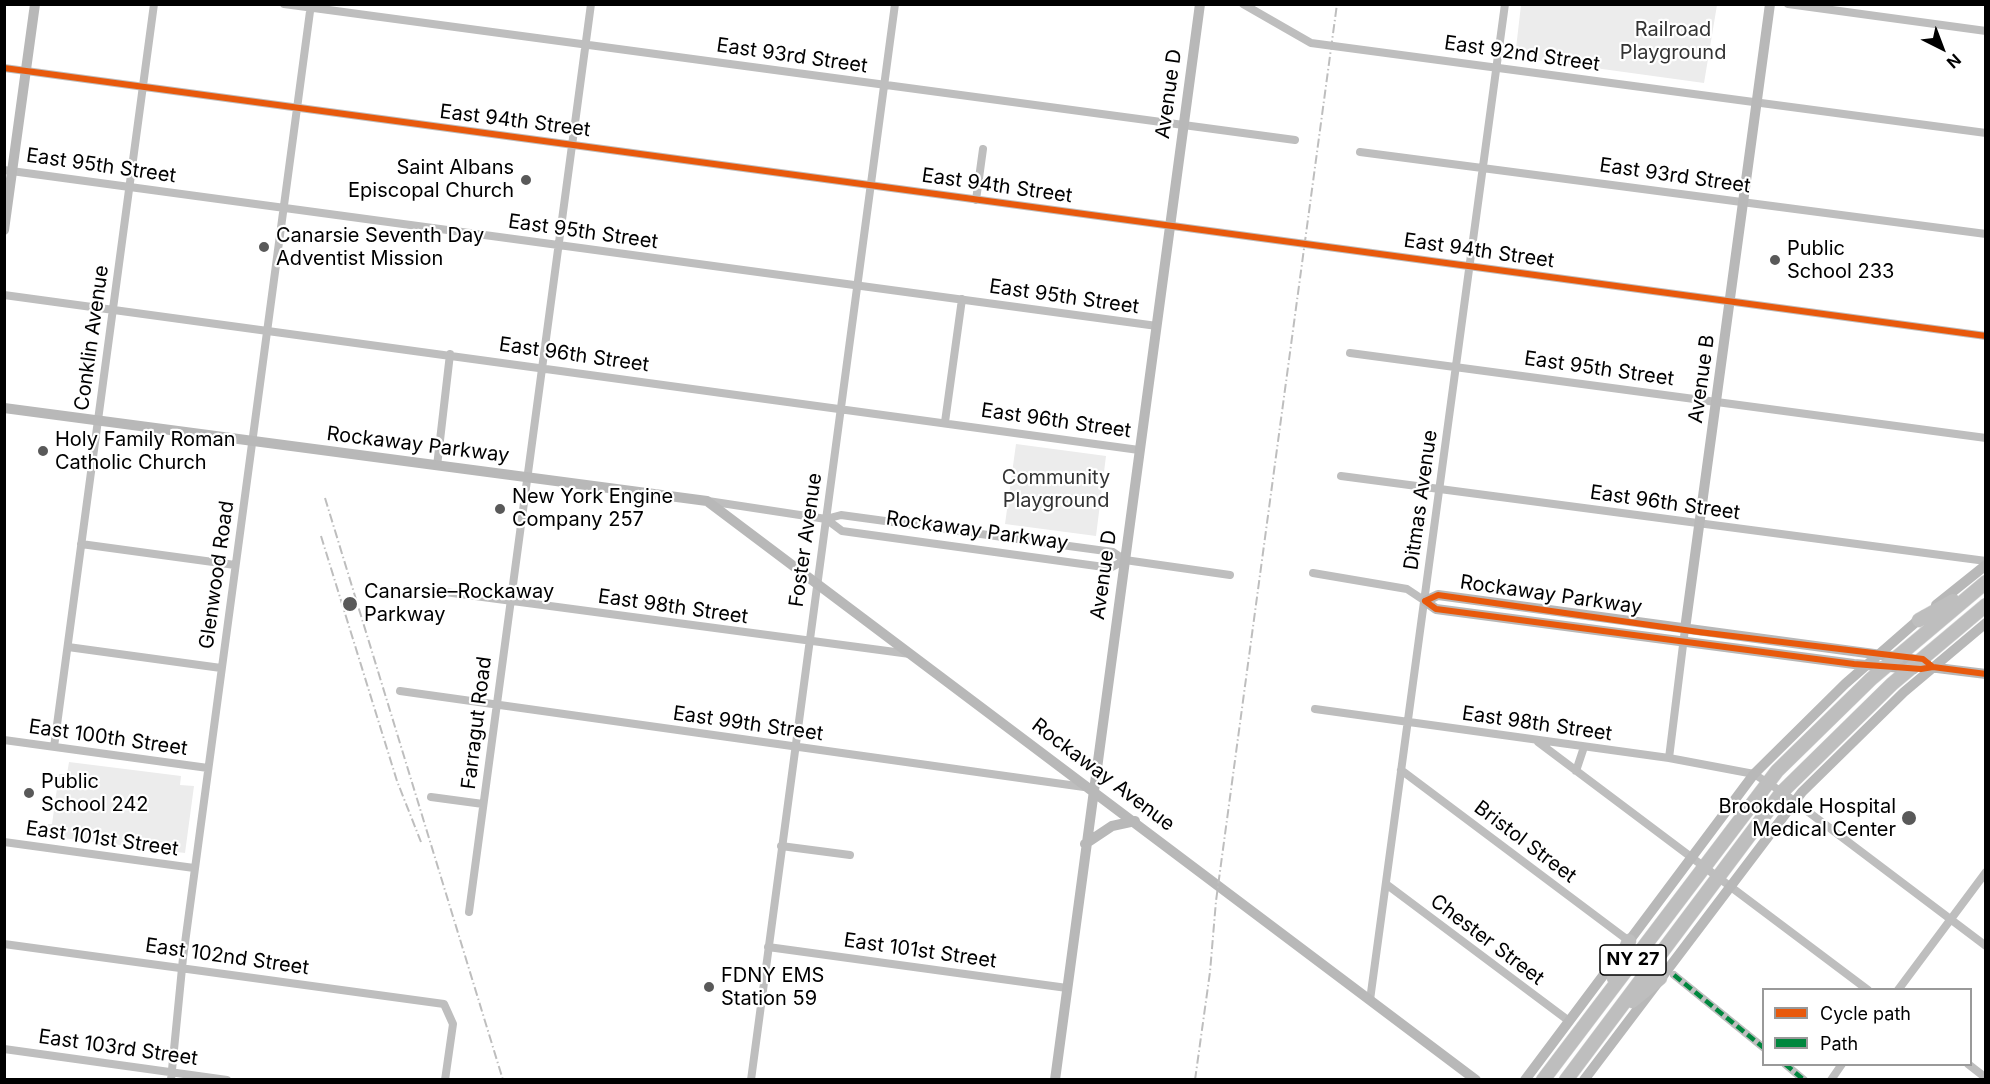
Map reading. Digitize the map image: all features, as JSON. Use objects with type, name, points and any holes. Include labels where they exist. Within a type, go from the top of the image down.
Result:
[{"type":"highway","points":[[1919,620],[1981,586]]},
{"type":"highway","name":"NY 27","points":[[1543,1080],[1767,783],[1882,661],[1896,657],[1981,586]]},
{"type":"highway","name":"NY 27","points":[[1566,1080],[1614,1015],[1724,881],[1782,792],[1911,669],[1928,663],[1986,605]]},
{"type":"highway","points":[[1606,995],[1629,941]]},
{"type":"highway","points":[[1614,1015],[1667,977]]},
{"type":"street","points":[[4,230],[8,170],[26,71],[35,4]]},
{"type":"street","name":"Conklin Avenue","points":[[54,747],[154,4]]},
{"type":"street","name":"East 93rd Street","points":[[284,4],[1295,140]]},
{"type":"street","name":"Farragut Road","points":[[469,912],[591,4]]},
{"type":"street","name":"Foster Avenue","points":[[751,1080],[895,4]]},
{"type":"street","name":"Avenue D","points":[[1055,1080],[1092,788],[1200,4]]},
{"type":"street","name":"East 92nd Street","points":[[1242,4],[1311,43],[1986,133]]},
{"type":"street","name":"Ditmas Avenue","points":[[1370,1000],[1504,4]]},
{"type":"street","name":"Avenue B","points":[[1669,758],[1770,4]]},
{"type":"street","points":[[1788,4],[1986,31]]},
{"type":"street","name":"Glenwood Road","points":[[171,1076],[181,968],[310,6]]},
{"type":"street","name":"East 94th Street","points":[[4,68],[1986,336]]},
{"type":"street","points":[[976,200],[983,149]]},
{"type":"street","name":"East 93rd Street","points":[[1360,152],[1482,166],[1986,234]]},
{"type":"street","name":"East 95th Street","points":[[8,170],[1157,326]]},
{"type":"street","name":"East 96th Street","points":[[4,295],[450,354],[1139,450]]},
{"type":"street","points":[[945,422],[962,299]]},
{"type":"street","name":"East 95th Street","points":[[1350,353],[1986,438]]},
{"type":"street","points":[[437,466],[450,354]]},
{"type":"street","name":"Rockaway Parkway","points":[[4,408],[707,501],[826,519],[841,515],[1113,552],[1125,560],[1230,575]]},
{"type":"street","name":"East 96th Street","points":[[1341,476],[1986,563]]},
{"type":"street","name":"Rockaway Avenue","points":[[707,501],[1092,788],[1476,1080]]},
{"type":"street","name":"Rockaway Parkway","points":[[826,519],[842,531],[1093,566],[1112,567],[1125,560]]},
{"type":"street","points":[[81,544],[235,565]]},
{"type":"street","points":[[1882,661],[1919,620],[1986,563]]},
{"type":"street","points":[[1313,573],[1407,589],[1425,601]]},
{"type":"street","name":"East 98th Street","points":[[430,590],[911,655]]},
{"type":"street","name":"Rockaway Parkway","points":[[1425,601],[1438,595],[1866,665],[1882,661]]},
{"type":"street","points":[[1584,1080],[1667,977],[1724,881],[1794,801],[1928,663],[1986,623]]},
{"type":"street","name":"Rockaway Parkway","points":[[1685,635],[1882,661],[1911,669]]},
{"type":"street","points":[[68,647],[221,668]]},
{"type":"street","points":[[1896,657],[1986,674]]},
{"type":"street","points":[[1525,1080],[1754,774],[1866,665]]},
{"type":"street","name":"East 99th Street","points":[[399,691],[496,707],[1092,788]]},
{"type":"street","name":"East 98th Street","points":[[1315,709],[1537,742],[1669,758],[1754,774]]},
{"type":"street","name":"East 100th Street","points":[[4,740],[208,768]]},
{"type":"street","points":[[1537,742],[1865,988]]},
{"type":"street","points":[[1576,771],[1584,747]]},
{"type":"street","name":"Bristol Street","points":[[1401,770],[1629,941]]},
{"type":"street","points":[[1754,774],[1782,792],[1986,946]]},
{"type":"street","points":[[431,797],[483,804]]},
{"type":"street","points":[[1085,844],[1112,826],[1135,821]]},
{"type":"street","name":"East 101st Street","points":[[4,842],[195,868]]},
{"type":"street","points":[[781,846],[850,855]]},
{"type":"street","points":[[1899,988],[1986,872]]},
{"type":"street","name":"Chester Street","points":[[1386,884],[1569,1021]]},
{"type":"street","name":"East 102nd Street","points":[[4,944],[444,1004],[453,1024],[445,1080]]},
{"type":"street","name":"East 101st Street","points":[[768,947],[1067,988]]},
{"type":"street","points":[[1667,977],[1762,1047]]},
{"type":"street","name":"East 103rd Street","points":[[4,1049],[171,1076],[227,1080]]},
{"type":"street","points":[[1786,1066],[1804,1080]]},
{"type":"street","points":[[1831,1080],[1841,1066]]},
{"type":"street","points":[[1969,1066],[1986,1078]]},
{"type":"green space","name":"Railroad Playground","points":[[1521,5],[1717,5],[1704,83],[1515,57]]},
{"type":"green space","name":"Community Playground","points":[[1016,444],[1106,456],[1096,536],[1005,524]]},
{"type":"green space","points":[[69,762],[181,776],[180,785],[194,786],[185,853],[46,836],[48,824],[52,824],[59,774],[67,774]]},
{"type":"railway","points":[[1195,1080],[1210,972],[1216,901],[1337,4]]},
{"type":"railway","points":[[325,498],[503,1080]]},
{"type":"railway","points":[[321,536],[397,781],[421,842]]},
{"type":"marked path","points":[[1674,975],[1762,1046]]},
{"type":"marked path","points":[[1787,1066],[1804,1080]]},
{"type":"cycle path","points":[[4,68],[1986,336]]},
{"type":"cycle path","points":[[1425,601],[1438,595],[1699,632],[1923,659],[1933,667]]},
{"type":"cycle path","points":[[1425,601],[1436,609],[1854,664],[1921,669],[1933,667],[1986,674]]},
{"type":"place","name":"Saint Albans Episcopal Church","points":[[526,180]]},
{"type":"place","name":"Canarsie Seventh Day Adventist Mission","points":[[264,247]]},
{"type":"place","name":"Public School 233","points":[[1775,260]]},
{"type":"place","name":"Holy Family Roman Catholic Church","points":[[43,451]]},
{"type":"place","name":"New York Engine Company 257","points":[[500,509]]},
{"type":"place","name":"Canarsie–Rockaway Parkway","points":[[350,604]]},
{"type":"place","name":"Public School 242","points":[[29,793]]},
{"type":"place","name":"Brookdale Hospital Medical Center","points":[[1909,818]]},
{"type":"place","name":"FDNY EMS Station 59","points":[[709,987]]}]
